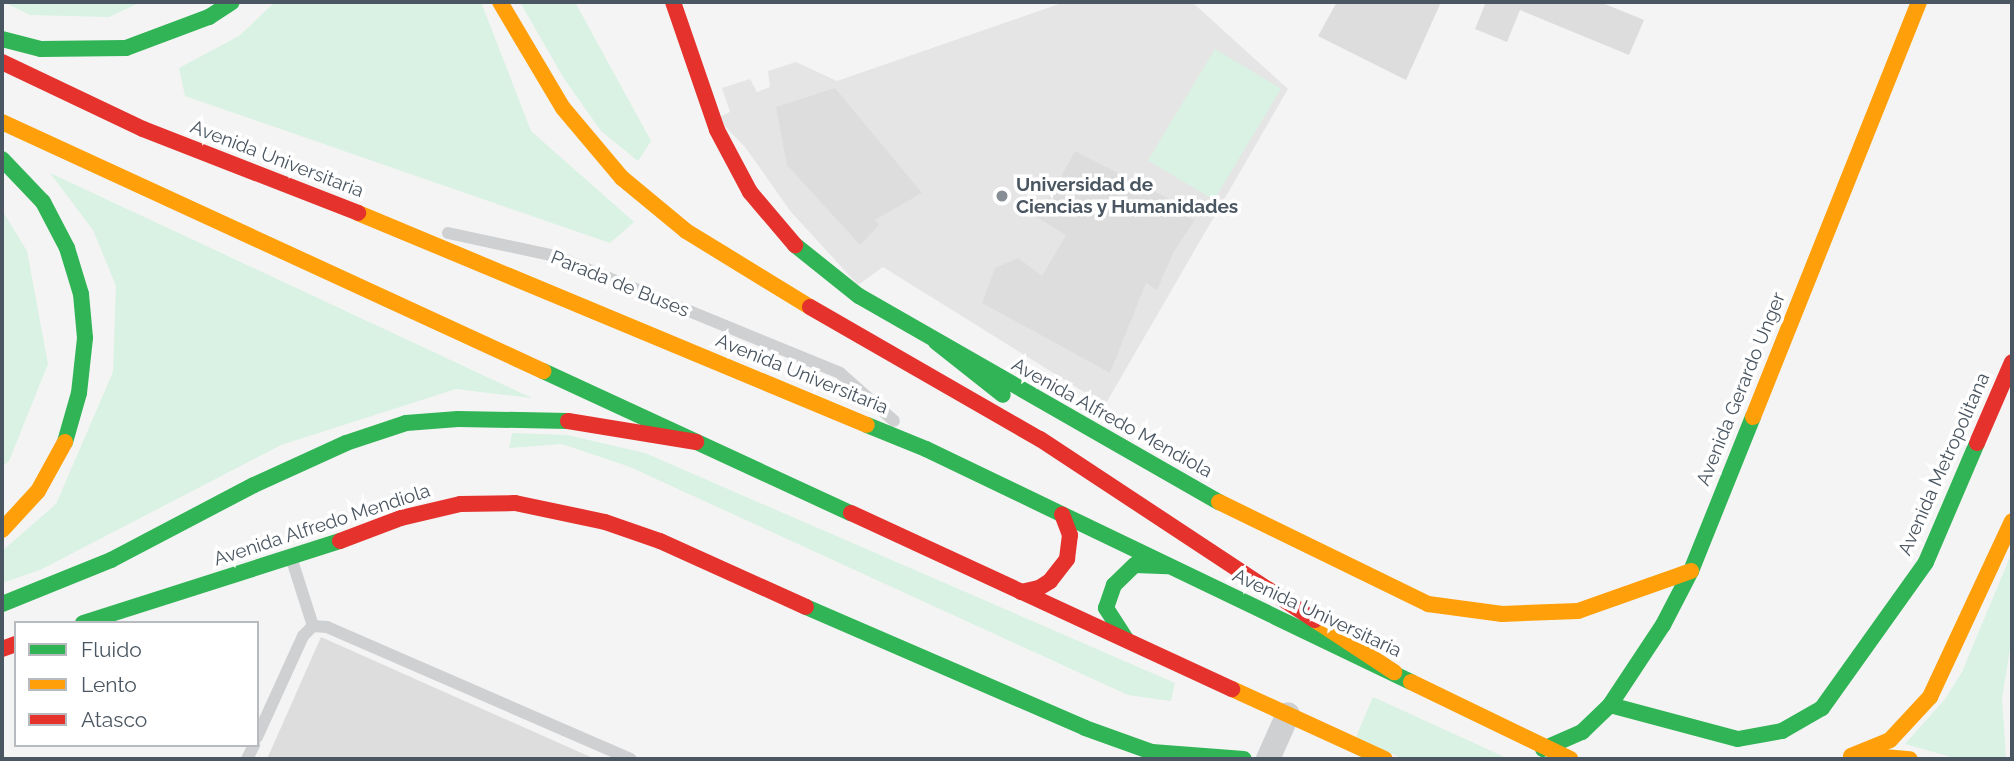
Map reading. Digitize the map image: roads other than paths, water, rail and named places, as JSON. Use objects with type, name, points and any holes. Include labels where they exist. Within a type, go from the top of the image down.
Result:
[{"type":"main road","points":[[2,39],[41,49],[126,48],[187,27],[232,2]]},
{"type":"main road","points":[[500,2],[563,108],[622,178],[685,231],[771,285],[1040,439],[1394,672]]},
{"type":"main road","name":"Avenida Alfredo Mendiola","points":[[673,2],[717,130],[750,192],[790,242],[859,296],[1228,507],[1428,604],[1502,614],[1578,611],[1691,571]]},
{"type":"main road","name":"Avenida Gerardo Unger","points":[[1543,748],[1582,732],[1611,705],[1663,625],[1691,571],[1919,2]]},
{"type":"main road","name":"Avenida Universitaria","points":[[2,62],[143,129],[362,215],[926,449],[1570,759]]},
{"type":"main road","points":[[2,122],[1385,759]]},
{"type":"main road","points":[[2,159],[43,202],[67,248],[80,294],[85,338],[79,393],[67,438],[38,491],[2,530]]},
{"type":"main road","points":[[936,342],[1042,425],[1094,474]]},
{"type":"main road","name":"Avenida Metropolitana","points":[[1611,705],[1738,738],[1782,731],[1822,708],[1926,562],[2012,362]]},
{"type":"main road","points":[[2,604],[111,560],[254,485],[346,443],[406,423],[458,419],[565,420],[696,442]]},
{"type":"main road","name":"Avenida Alfredo Mendiola","points":[[89,621],[401,518],[460,504],[515,503],[605,522],[660,541],[898,649],[1085,728],[1152,752],[1244,759]]},
{"type":"main road","points":[[1021,592],[1039,588],[1050,581],[1067,559],[1070,535],[1062,514]]},
{"type":"main road","points":[[1841,759],[1890,740],[1930,697],[2012,521]]},
{"type":"main road","points":[[1126,639],[1107,608],[1114,584],[1135,565],[1168,566]]},
{"type":"main road","points":[[1352,744],[1363,759]]},
{"type":"main road","points":[[1856,759],[1872,756],[1910,759]]},
{"type":"street","points":[[1268,759],[1288,714]]},
{"type":"lane","name":"Parada de Buses","points":[[362,215],[555,256],[828,368],[840,373],[926,449]]},
{"type":"lane","points":[[291,556],[313,626]]},
{"type":"lane","points":[[259,733],[303,636],[313,626],[327,627],[630,759]]},
{"type":"place","name":"Universidad de Ciencias y Humanidades","points":[[1002,196]]}]
